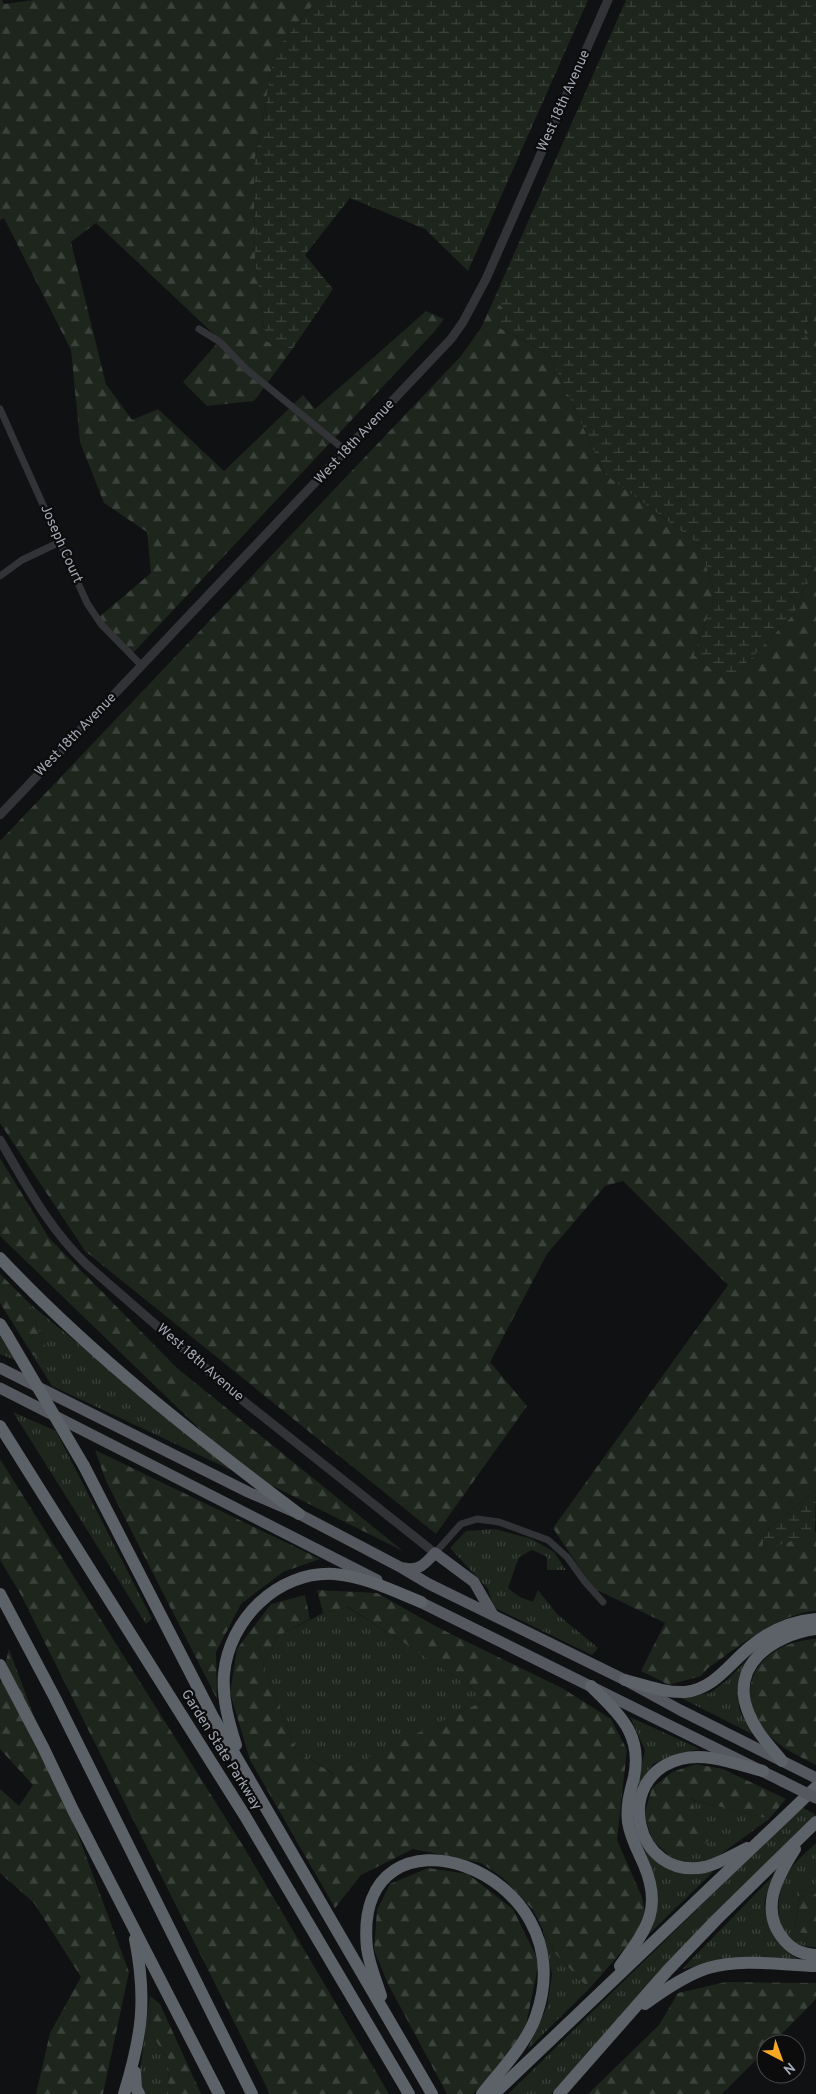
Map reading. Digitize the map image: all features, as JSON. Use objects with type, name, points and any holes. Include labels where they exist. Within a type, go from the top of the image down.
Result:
[{"type":"highway","points":[[0,1258],[63,1322],[128,1380],[246,1476],[299,1514]]},
{"type":"highway","points":[[0,1324],[84,1466],[213,1717],[432,2094]]},
{"type":"highway","points":[[0,1368],[248,1492],[299,1514],[430,1584],[625,1680],[680,1710],[816,1778]]},
{"type":"highway","points":[[0,1388],[420,1602],[816,1798]]},
{"type":"highway","name":"Garden State Parkway","points":[[0,1426],[245,1816],[409,2094]]},
{"type":"highway","points":[[402,1568],[421,1567],[435,1553],[474,1582],[493,1615]]},
{"type":"highway","points":[[241,1764],[228,1720],[224,1693],[224,1674],[232,1640],[247,1615],[260,1601],[276,1590],[301,1579],[334,1574],[370,1583],[420,1602]]},
{"type":"highway","points":[[0,1594],[59,1706],[252,2094]]},
{"type":"highway","points":[[625,1680],[662,1690],[683,1692],[696,1690],[713,1682],[750,1646],[765,1636],[792,1623],[816,1619]]},
{"type":"highway","points":[[785,1762],[758,1732],[748,1713],[744,1695],[746,1676],[758,1654],[770,1645],[791,1635],[816,1629]]},
{"type":"highway","points":[[0,1665],[219,2094]]},
{"type":"highway","points":[[591,1686],[625,1720],[634,1742],[636,1759],[629,1797],[628,1820],[631,1834],[651,1882],[653,1895],[652,1908],[644,1930],[604,1990]]},
{"type":"highway","points":[[760,1841],[714,1864],[694,1868],[678,1866],[661,1858],[646,1842],[639,1824],[638,1807],[644,1787],[658,1770],[681,1759],[708,1758],[763,1772]]},
{"type":"highway","points":[[494,2094],[816,1787]]},
{"type":"highway","points":[[559,2094],[716,1920],[816,1822]]},
{"type":"highway","points":[[806,1831],[780,1875],[773,1894],[771,1911],[777,1931],[790,1947],[804,1954],[816,1955]]},
{"type":"highway","points":[[386,2015],[369,1960],[367,1935],[371,1901],[380,1884],[404,1866],[432,1859],[467,1866],[489,1878],[502,1888],[521,1907],[534,1926],[542,1950],[544,1985],[537,2015],[528,2033],[482,2094]]},
{"type":"highway","points":[[124,2094],[135,2059],[141,2027],[143,1989],[132,1925]]},
{"type":"highway","points":[[627,2017],[681,1981],[706,1969],[740,1964],[816,1966]]},
{"type":"highway","points":[[135,2059],[135,2082],[139,2094]]},
{"type":"street","name":"West 18th Avenue","points":[[0,815],[451,339],[467,316],[486,279],[608,0]]},
{"type":"street","points":[[199,329],[220,342],[246,369],[346,451]]},
{"type":"street","name":"Joseph Court","points":[[0,409],[93,614],[142,666]]},
{"type":"street","points":[[0,576],[22,560],[60,542]]},
{"type":"street","name":"West 18th Avenue","points":[[0,1140],[46,1218],[70,1249],[241,1399],[435,1553]]},
{"type":"street","points":[[435,1553],[461,1524],[477,1519],[499,1522],[534,1533],[548,1540],[567,1557],[584,1582],[603,1602]]},
{"type":"green space","points":[[0,0],[4,4],[33,0],[317,0],[275,51],[254,165],[255,260],[266,341],[291,351],[254,401],[207,406],[183,382],[220,340],[96,223],[71,242],[106,384],[132,420],[158,409],[224,471],[303,395],[315,409],[426,311],[444,319],[434,332],[133,653],[98,618],[151,573],[147,532],[104,503],[80,442],[71,350],[4,218],[0,220]]},
{"type":"green space","points":[[317,0],[588,0],[468,271],[425,229],[350,198],[305,255],[333,289],[291,351],[266,341],[255,260],[254,165],[275,51]]},
{"type":"green space","points":[[626,0],[816,0],[816,298],[804,332],[816,351],[816,554],[795,613],[728,682],[694,655],[715,595],[700,545],[605,474],[549,354],[498,327],[503,308],[494,299]]},
{"type":"green space","points":[[816,298],[816,351],[804,332]]},
{"type":"green space","points":[[494,299],[503,308],[498,327],[549,354],[605,474],[700,545],[715,595],[694,655],[728,682],[795,613],[816,554],[816,1490],[765,1532],[762,1550],[816,1532],[816,1611],[802,1613],[774,1624],[708,1668],[701,1676],[669,1685],[641,1671],[665,1623],[593,1588],[553,1528],[728,1285],[623,1181],[605,1186],[547,1254],[490,1362],[527,1406],[436,1534],[85,1251],[0,1123],[0,841],[461,356],[481,328]]},
{"type":"green space","points":[[0,1158],[49,1238],[177,1368],[403,1551],[243,1471],[0,1236]]},
{"type":"green space","points":[[0,1274],[29,1303],[53,1367],[32,1354],[0,1303]]},
{"type":"green space","points":[[29,1303],[231,1470],[52,1386],[32,1354],[52,1366]]},
{"type":"green space","points":[[0,1336],[17,1361],[0,1354]]},
{"type":"green space","points":[[13,1412],[56,1431],[152,1619],[146,1624]]},
{"type":"green space","points":[[95,1450],[320,1559],[283,1572],[241,1604],[216,1652],[217,1699],[106,1481]]},
{"type":"green space","points":[[0,1459],[245,1849],[389,2094],[270,2094],[20,1593],[0,1560]]},
{"type":"green space","points":[[816,1490],[815,1533],[762,1551],[765,1532]]},
{"type":"green space","points":[[495,1529],[532,1539],[554,1552],[566,1570],[547,1570],[547,1557],[532,1550],[519,1557],[508,1588],[520,1597],[533,1602],[538,1590],[557,1614],[598,1648],[592,1655],[493,1607],[488,1589],[450,1548],[466,1531]]},
{"type":"green space","points":[[317,1590],[377,1593],[439,1628],[562,1688],[611,1719],[627,1750],[617,1840],[642,1897],[647,1923],[589,1989],[555,1953],[533,1910],[503,1878],[481,1863],[413,1849],[361,1875],[335,1908],[250,1760],[230,1693],[237,1649],[271,1604],[305,1595],[310,1619],[278,1636],[263,1665],[296,1750],[333,1774],[488,1699],[348,1607],[323,1613]]},
{"type":"green space","points":[[347,1607],[488,1699],[334,1774],[296,1750],[263,1665],[278,1636],[323,1613]]},
{"type":"green space","points":[[816,1639],[816,1765],[786,1749],[770,1736],[757,1719],[751,1702],[751,1686],[756,1671],[765,1659],[779,1649],[796,1642]]},
{"type":"green space","points":[[9,1649],[129,1972],[103,2094],[36,2094],[50,2033],[81,1977],[34,1903],[0,1873],[0,1789],[19,1806],[33,1785],[0,1749],[0,1684]]},
{"type":"green space","points":[[750,1657],[739,1687],[739,1709],[752,1734],[679,1697],[710,1693],[726,1681]]},
{"type":"green space","points":[[630,1717],[700,1749],[676,1754],[653,1764],[637,1787],[645,1750]]},
{"type":"green space","points":[[696,1764],[723,1769],[786,1799],[769,1819],[690,1799],[709,1840],[695,1852],[662,1842],[644,1815],[652,1788],[672,1772]]},
{"type":"green space","points":[[689,1799],[769,1819],[717,1857],[696,1864],[673,1859],[653,1841],[644,1815],[709,1840]]},
{"type":"green space","points":[[802,1807],[816,1815],[656,1976],[551,2094],[508,2094]]},
{"type":"green space","points":[[816,1843],[816,1894],[801,1890],[794,1931],[816,1934],[816,1947],[802,1945],[792,1940],[785,1932],[781,1922],[779,1898],[787,1874],[796,1862]]},
{"type":"green space","points":[[641,1846],[660,1862],[713,1872],[648,1935],[657,1898],[657,1889],[652,1871]]},
{"type":"green space","points":[[428,1868],[468,1874],[513,1909],[539,1962],[526,2025],[499,2068],[473,2094],[447,2094],[388,1984],[374,1950],[377,1910],[390,1884]]},
{"type":"green space","points":[[775,1874],[765,1900],[766,1917],[769,1926],[779,1941],[798,1959],[732,1960],[682,1969]]},
{"type":"green space","points":[[801,1890],[816,1894],[816,1934],[794,1932]]},
{"type":"green space","points":[[543,1930],[555,1953],[589,1989],[527,2050],[547,2007],[552,1975]]},
{"type":"green space","points":[[726,1982],[816,1983],[816,1999],[782,2034],[756,2034],[756,2060],[722,2094],[588,2094],[659,2025],[678,1993]]},
{"type":"green space","points":[[150,1996],[151,2034],[169,2060],[168,2094],[145,2094],[139,2077]]},
{"type":"green space","points":[[150,1996],[160,2004],[201,2094],[168,2094],[169,2060],[151,2034]]}]
